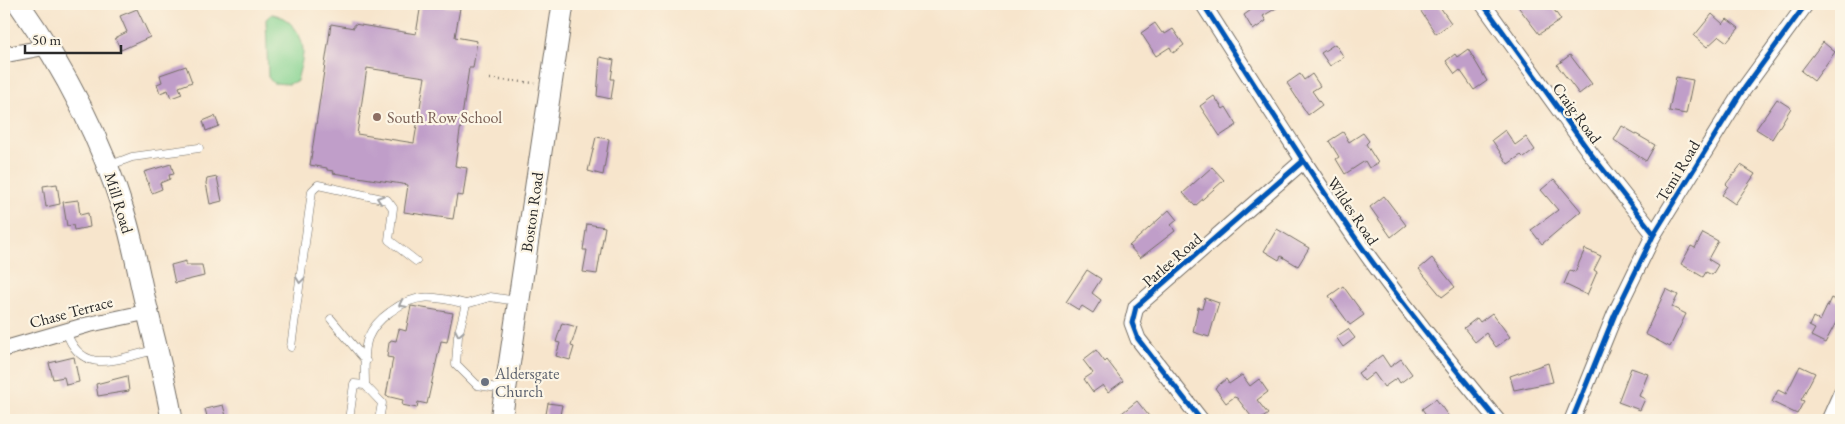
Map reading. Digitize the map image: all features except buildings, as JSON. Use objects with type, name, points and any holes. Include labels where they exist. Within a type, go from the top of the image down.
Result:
[{"type":"main road","name":"Mill Road","points":[[20,4],[82,108],[108,166],[125,216],[172,420]]},
{"type":"main road","name":"Boston Road","points":[[501,420],[563,4]]},
{"type":"street","name":"Wildes Road","points":[[1203,4],[1303,161],[1371,260],[1497,420]]},
{"type":"street","name":"Craig Road","points":[[1483,4],[1591,154],[1654,234]]},
{"type":"street","name":"Temi Road","points":[[1572,420],[1616,314],[1654,234],[1741,93],[1806,4]]},
{"type":"street","points":[[4,55],[47,47]]},
{"type":"street","name":"Parlee Road","points":[[1201,420],[1138,339],[1132,323],[1136,307],[1303,161]]},
{"type":"street","name":"Chase Terrace","points":[[4,349],[66,331],[147,312]]},
{"type":"street","points":[[1828,420],[1841,393]]},
{"type":"lane","points":[[108,166],[132,156],[199,148]]},
{"type":"lane","points":[[291,347],[312,191],[318,185],[387,200],[393,208],[389,240],[416,261]]},
{"type":"lane","points":[[365,385],[368,339],[377,321],[402,302],[422,297],[446,298],[466,304],[490,297],[519,301]]},
{"type":"lane","points":[[466,304],[458,336],[456,364],[476,385],[505,390]]},
{"type":"lane","points":[[331,319],[366,361]]},
{"type":"lane","points":[[66,331],[71,345],[85,359],[102,362],[157,350]]},
{"type":"lane","points":[[349,420],[354,384],[365,385],[382,402],[379,420]]},
{"type":"path","points":[[490,79],[551,84]]},
{"type":"green space","points":[[272,14],[285,19],[295,28],[303,47],[297,81],[289,84],[273,83],[268,77],[266,19]]},
{"type":"cycle path","points":[[1203,4],[1349,229],[1402,301],[1497,420]]},
{"type":"cycle path","points":[[1483,4],[1591,154],[1654,234]]},
{"type":"cycle path","points":[[1572,420],[1615,314],[1654,234],[1741,93],[1806,4]]},
{"type":"cycle path","points":[[1201,420],[1138,339],[1132,323],[1136,307],[1303,161]]},
{"type":"place","name":"South Row School","points":[[377,117]]},
{"type":"place","name":"Aldersgate Church","points":[[485,382]]}]
